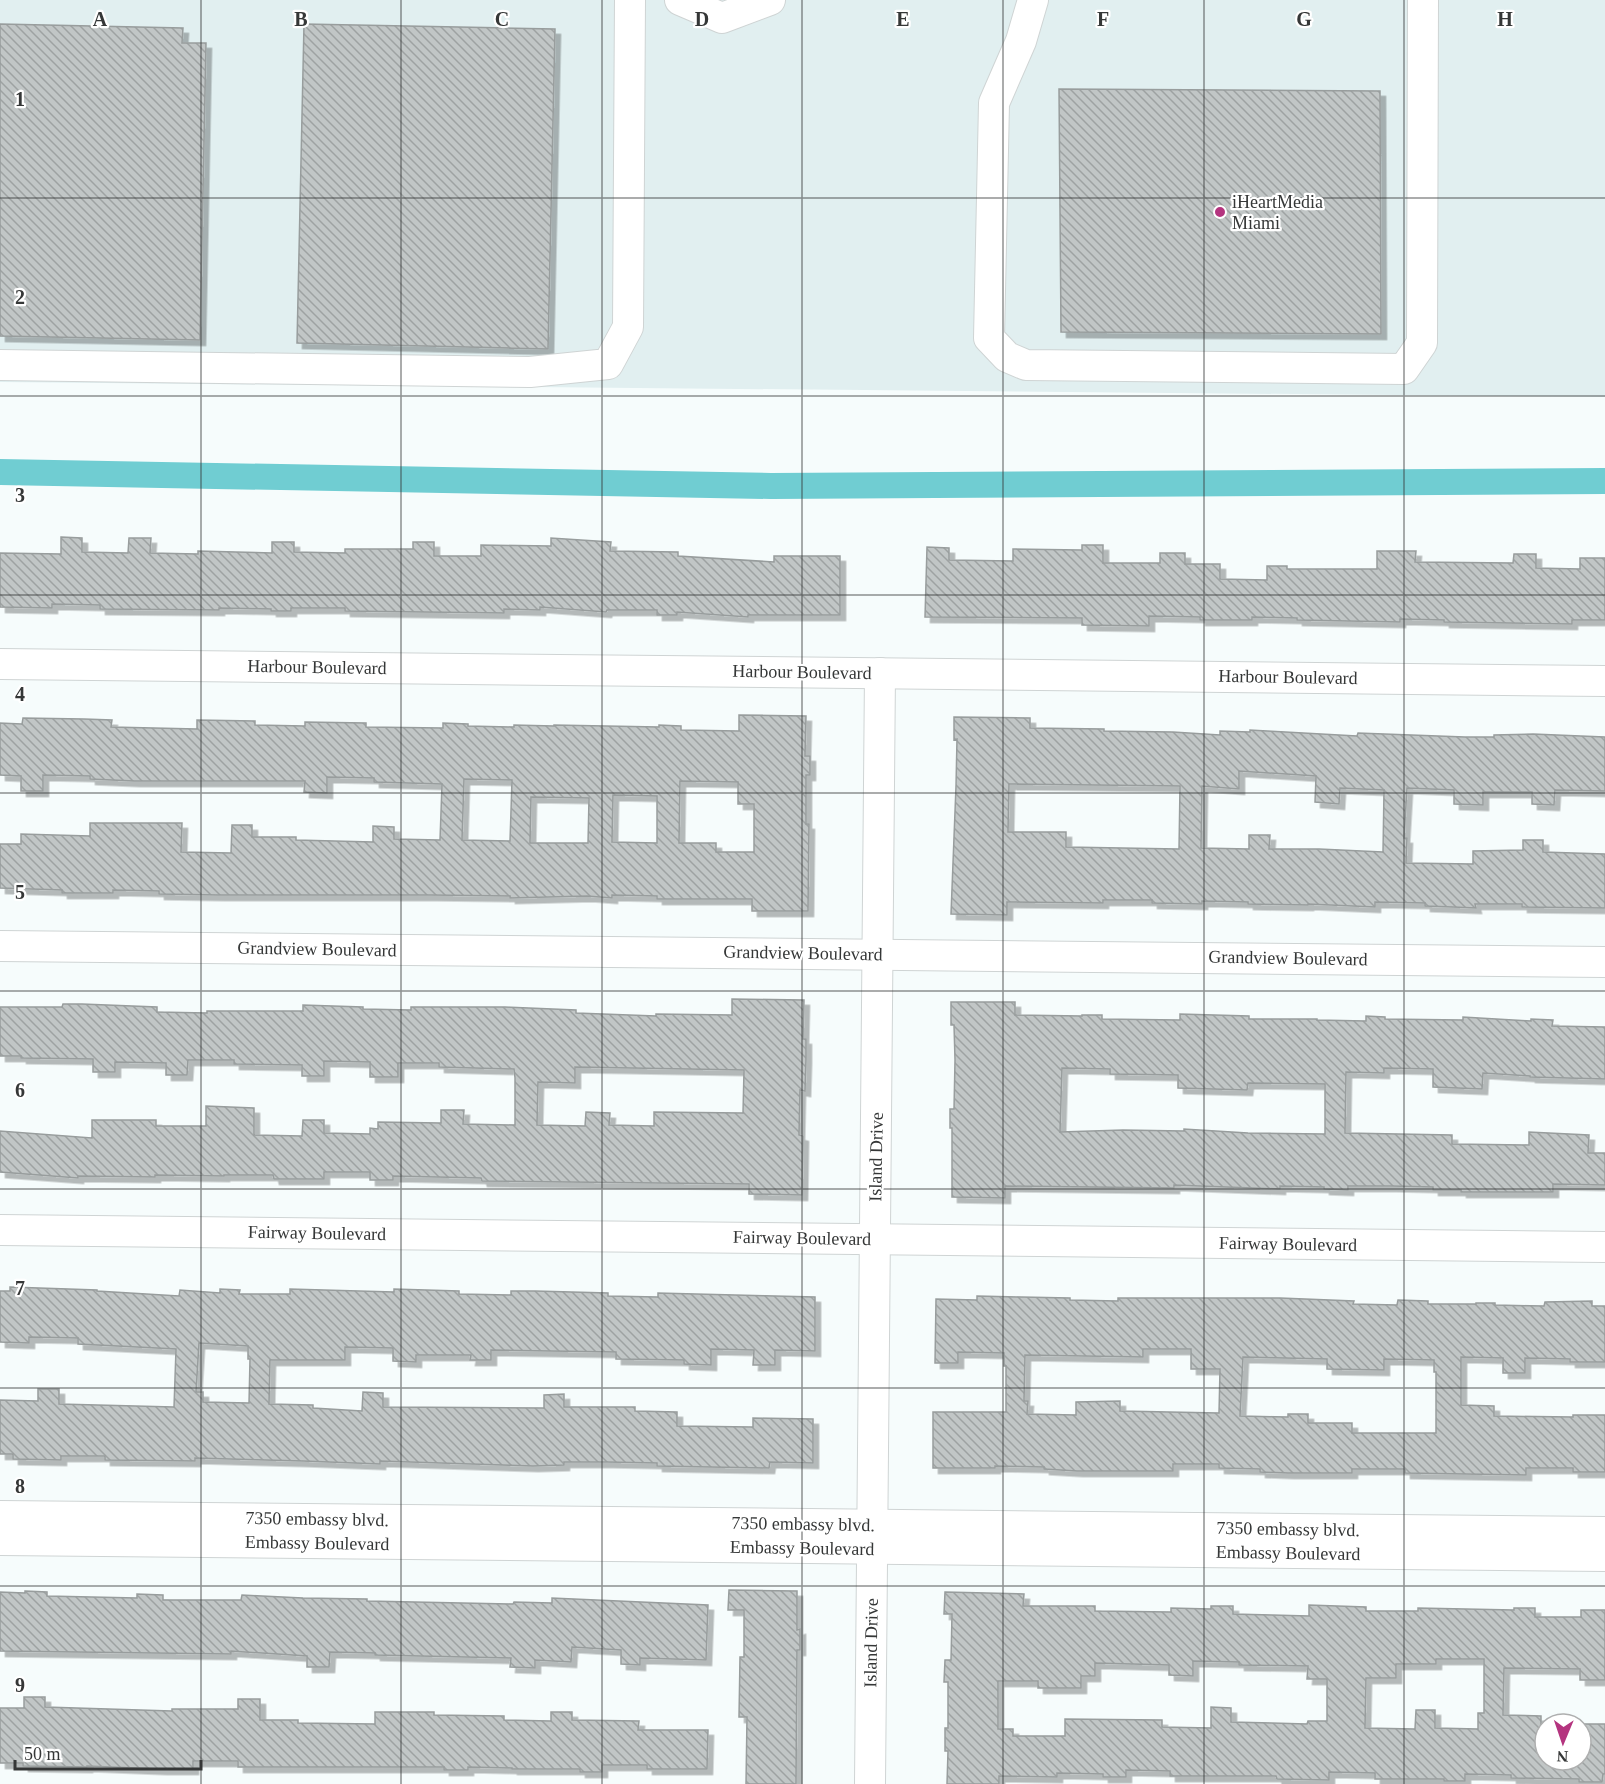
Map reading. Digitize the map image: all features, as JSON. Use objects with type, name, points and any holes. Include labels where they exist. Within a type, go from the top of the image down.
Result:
[{"type":"street","points":[[0,365],[530,372],[608,364],[627,327],[630,0]]},
{"type":"street","points":[[680,0],[722,18],[770,0]]},
{"type":"street","points":[[1032,0],[1021,41],[994,103],[989,338],[1007,357],[1026,365],[1404,369],[1422,343],[1423,0]]},
{"type":"street","name":"Harbour Boulevard","points":[[0,664],[1605,681]]},
{"type":"street","name":"Island Drive","points":[[870,1784],[880,673]]},
{"type":"street","name":"Grandview Boulevard","points":[[0,946],[1605,962]]},
{"type":"street","name":"Fairway Boulevard","points":[[0,1230],[1605,1247]]},
{"type":"street","name":"7350 embassy blvd.","points":[[0,1516],[872,1537],[1605,1532]]},
{"type":"street","name":"Embassy Boulevard","points":[[0,1540],[872,1537],[1605,1556]]},
{"type":"shaded area","points":[[0,0],[1605,0],[1605,397],[0,382]]},
{"type":"building","points":[[0,24],[183,28],[182,43],[206,43],[200,340],[0,336]]},
{"type":"building","points":[[304,24],[555,29],[548,349],[297,343]]},
{"type":"building","name":"iHeartMedia Miami","points":[[1059,89],[1380,91],[1381,334],[1061,332]]},
{"type":"building","points":[[61,537],[82,538],[82,552],[128,553],[129,538],[151,538],[150,553],[198,554],[198,551],[272,553],[272,542],[294,542],[294,552],[345,553],[345,549],[413,549],[413,542],[434,542],[434,556],[481,556],[481,545],[551,546],[551,538],[611,542],[610,551],[678,552],[678,556],[774,562],[774,556],[840,556],[840,615],[748,615],[748,617],[677,612],[677,615],[657,615],[657,610],[607,610],[606,612],[540,607],[540,610],[504,609],[504,613],[345,611],[345,608],[291,608],[291,611],[219,608],[219,610],[100,609],[100,605],[52,604],[52,608],[0,607],[0,553],[61,554]]},
{"type":"building","points":[[1082,545],[1103,545],[1103,563],[1160,563],[1160,553],[1185,553],[1185,564],[1220,564],[1220,579],[1267,580],[1267,566],[1287,566],[1287,569],[1377,569],[1377,551],[1416,551],[1415,562],[1513,563],[1514,554],[1536,554],[1536,568],[1580,569],[1580,558],[1605,558],[1605,620],[1572,620],[1572,624],[1400,619],[1400,622],[1297,620],[1297,618],[1252,617],[1252,620],[1200,620],[1200,617],[1149,616],[1149,626],[1082,625],[1082,618],[925,617],[927,547],[949,548],[949,560],[1013,561],[1013,549],[1082,550]]},
{"type":"building","points":[[739,715],[806,716],[805,756],[810,756],[810,775],[806,775],[806,824],[809,824],[808,911],[752,911],[752,899],[657,899],[657,896],[510,898],[510,896],[431,895],[218,895],[159,894],[159,891],[113,890],[113,893],[62,893],[62,890],[0,888],[0,844],[21,844],[21,834],[90,836],[90,823],[182,823],[181,852],[231,853],[232,825],[252,825],[252,837],[296,837],[296,840],[373,842],[373,826],[394,827],[394,839],[440,840],[442,784],[374,782],[374,778],[327,777],[327,793],[304,792],[305,781],[134,781],[90,779],[90,776],[43,775],[43,791],[21,791],[21,776],[0,775],[0,723],[22,724],[23,718],[112,720],[111,727],[197,729],[197,720],[255,721],[255,725],[305,726],[305,722],[366,723],[366,727],[443,728],[443,723],[514,727],[514,725],[554,725],[659,727],[659,725],[681,726],[681,730],[739,731]],"holes":[[[464,779],[512,780],[510,841],[462,840]],[[680,781],[738,782],[738,804],[754,804],[754,852],[716,852],[716,843],[679,843]],[[613,795],[657,796],[657,843],[612,842]],[[531,797],[589,798],[588,843],[530,843]]]},
{"type":"building","points":[[954,717],[1030,718],[1030,728],[1220,735],[1220,731],[1250,732],[1250,730],[1357,736],[1358,733],[1465,737],[1533,734],[1605,737],[1605,791],[1555,790],[1554,805],[1532,804],[1532,792],[1483,792],[1483,805],[1454,804],[1454,790],[1407,788],[1404,838],[1407,838],[1406,863],[1473,864],[1473,851],[1523,850],[1523,840],[1543,840],[1543,852],[1605,854],[1605,908],[1522,907],[1522,904],[1475,904],[1476,908],[1425,906],[1425,903],[1375,902],[1375,907],[1103,900],[1103,903],[1007,902],[1007,915],[951,914],[957,739],[954,740]],"holes":[[[1239,771],[1316,776],[1315,802],[1339,804],[1340,788],[1384,790],[1383,852],[1269,849],[1270,835],[1249,835],[1249,849],[1201,848],[1202,786],[1239,789]],[[1009,784],[1180,786],[1179,849],[1066,847],[1066,832],[1008,832]]]},
{"type":"building","points":[[732,999],[804,1000],[805,1091],[800,1090],[799,1135],[803,1136],[802,1195],[749,1194],[749,1184],[482,1181],[481,1178],[393,1176],[393,1180],[370,1180],[370,1172],[324,1172],[324,1179],[274,1179],[273,1175],[78,1176],[78,1178],[0,1172],[0,1131],[92,1138],[92,1120],[156,1120],[156,1126],[206,1126],[206,1106],[254,1108],[254,1135],[302,1136],[303,1120],[324,1120],[324,1133],[370,1134],[370,1128],[378,1129],[378,1122],[441,1123],[441,1110],[464,1110],[463,1124],[515,1125],[515,1078],[514,1069],[439,1067],[439,1063],[398,1063],[398,1077],[370,1077],[370,1062],[324,1061],[324,1076],[302,1076],[302,1065],[234,1064],[234,1060],[188,1060],[187,1075],[166,1075],[166,1063],[115,1062],[115,1072],[93,1072],[93,1059],[0,1056],[0,1007],[62,1007],[63,1004],[82,1004],[157,1007],[157,1012],[207,1013],[207,1011],[303,1011],[303,1005],[411,1010],[411,1007],[505,1007],[656,1016],[656,1014],[732,1015]],"holes":[[[575,1067],[744,1070],[743,1113],[654,1112],[654,1126],[609,1125],[610,1113],[586,1112],[585,1126],[537,1125],[538,1082],[575,1083]]]},
{"type":"building","points":[[951,1002],[1015,1002],[1015,1015],[1102,1015],[1102,1019],[1180,1020],[1180,1014],[1249,1016],[1249,1019],[1366,1021],[1366,1016],[1385,1017],[1385,1019],[1463,1020],[1463,1017],[1553,1020],[1552,1026],[1605,1027],[1605,1079],[1483,1073],[1482,1089],[1433,1087],[1433,1069],[1384,1068],[1384,1073],[1346,1072],[1345,1133],[1452,1135],[1452,1144],[1529,1145],[1529,1132],[1589,1135],[1588,1153],[1605,1153],[1605,1185],[1553,1184],[1553,1192],[1461,1192],[1461,1190],[1433,1190],[1433,1187],[1391,1186],[1348,1186],[1348,1190],[1280,1186],[1280,1189],[1174,1185],[1174,1188],[1005,1186],[1005,1198],[952,1197],[950,1109],[954,1109],[955,1060],[954,1025],[951,1025]],"holes":[[[1062,1068],[1110,1069],[1110,1074],[1178,1075],[1178,1088],[1247,1090],[1248,1083],[1325,1084],[1325,1134],[1184,1129],[1184,1131],[1060,1132]]]},
{"type":"building","points":[[10,1287],[179,1296],[180,1290],[220,1293],[220,1289],[240,1290],[239,1294],[290,1294],[290,1289],[394,1292],[394,1289],[511,1295],[511,1291],[535,1291],[608,1293],[608,1296],[658,1297],[658,1293],[815,1297],[815,1351],[775,1350],[775,1365],[753,1365],[754,1350],[711,1349],[711,1365],[684,1364],[684,1360],[616,1359],[616,1352],[491,1350],[491,1360],[470,1360],[471,1355],[416,1355],[416,1362],[393,1361],[393,1348],[345,1347],[345,1360],[270,1360],[269,1404],[313,1405],[313,1408],[362,1411],[363,1392],[383,1393],[383,1407],[544,1408],[544,1395],[564,1394],[564,1407],[635,1407],[635,1411],[677,1412],[677,1426],[753,1427],[753,1418],[813,1419],[813,1463],[770,1462],[769,1468],[657,1466],[657,1463],[607,1462],[564,1462],[564,1465],[533,1466],[195,1458],[195,1461],[105,1460],[105,1456],[61,1456],[61,1460],[13,1459],[13,1454],[0,1454],[0,1400],[38,1401],[38,1389],[59,1389],[59,1404],[174,1407],[176,1349],[78,1344],[78,1338],[29,1337],[29,1343],[0,1342],[0,1291],[10,1291]],"holes":[[[199,1343],[248,1346],[249,1403],[203,1402],[203,1392],[196,1392]]]},
{"type":"building","points":[[977,1296],[1118,1301],[1118,1298],[1280,1298],[1354,1301],[1353,1304],[1397,1305],[1398,1300],[1428,1301],[1428,1304],[1495,1303],[1495,1305],[1544,1306],[1545,1302],[1592,1301],[1592,1306],[1605,1306],[1605,1362],[1525,1358],[1525,1373],[1503,1373],[1503,1358],[1461,1357],[1461,1405],[1494,1406],[1494,1416],[1605,1415],[1605,1472],[1573,1472],[1573,1468],[1526,1468],[1526,1475],[1405,1473],[1405,1469],[1352,1469],[1352,1473],[1288,1473],[1260,1472],[1260,1469],[1219,1468],[1219,1464],[1173,1464],[1173,1471],[1077,1471],[1044,1469],[1044,1467],[995,1466],[995,1468],[933,1468],[933,1412],[1006,1412],[1004,1353],[958,1352],[958,1363],[935,1363],[936,1299],[977,1300]],"holes":[[[1143,1349],[1191,1349],[1191,1369],[1220,1369],[1219,1413],[1120,1411],[1120,1401],[1076,1402],[1076,1415],[1027,1414],[1028,1401],[1024,1401],[1025,1355],[1143,1357]],[[1243,1357],[1327,1359],[1327,1369],[1384,1370],[1384,1359],[1434,1360],[1436,1433],[1352,1433],[1352,1423],[1308,1423],[1308,1414],[1288,1414],[1288,1417],[1240,1416]]]},
{"type":"building","points":[[729,1590],[797,1591],[797,1630],[800,1629],[800,1650],[797,1650],[796,1784],[746,1784],[747,1717],[739,1717],[740,1657],[744,1657],[744,1610],[728,1610]]},
{"type":"building","points":[[25,1591],[47,1592],[47,1596],[137,1598],[137,1594],[163,1595],[163,1600],[241,1600],[242,1595],[367,1599],[367,1601],[513,1604],[514,1602],[552,1603],[552,1598],[708,1605],[706,1660],[640,1658],[640,1665],[621,1664],[621,1650],[572,1647],[571,1662],[535,1660],[535,1668],[510,1667],[511,1658],[330,1652],[329,1667],[307,1667],[307,1656],[231,1651],[231,1654],[0,1651],[0,1592],[25,1593]]},
{"type":"building","points":[[945,1592],[1024,1594],[1023,1606],[1095,1606],[1095,1611],[1171,1612],[1171,1608],[1211,1609],[1211,1606],[1233,1606],[1233,1614],[1309,1616],[1309,1605],[1366,1607],[1366,1611],[1418,1611],[1418,1608],[1514,1610],[1514,1608],[1535,1608],[1535,1617],[1581,1617],[1581,1610],[1605,1610],[1605,1680],[1580,1680],[1580,1669],[1504,1668],[1503,1715],[1533,1716],[1533,1772],[1593,1772],[1593,1724],[1605,1724],[1605,1774],[1603,1774],[1602,1782],[1465,1774],[1465,1781],[1444,1781],[1444,1779],[1375,1779],[1375,1773],[1329,1772],[1329,1780],[1277,1779],[1276,1776],[1170,1776],[1170,1771],[1126,1770],[1126,1777],[1057,1773],[1057,1777],[999,1776],[999,1784],[947,1784],[948,1751],[945,1751],[945,1728],[948,1728],[948,1682],[944,1682],[945,1660],[951,1660],[952,1614],[944,1614]],"holes":[[[1436,1659],[1484,1659],[1484,1713],[1478,1713],[1478,1729],[1435,1728],[1435,1710],[1416,1710],[1415,1729],[1365,1728],[1366,1678],[1396,1678],[1396,1664],[1436,1664]],[[1193,1661],[1239,1662],[1239,1665],[1308,1666],[1307,1679],[1327,1679],[1327,1721],[1308,1721],[1307,1724],[1231,1722],[1231,1708],[1211,1707],[1211,1728],[1162,1727],[1162,1720],[1065,1719],[1065,1736],[1013,1736],[1013,1729],[998,1729],[998,1681],[1038,1681],[1038,1688],[1081,1688],[1081,1676],[1095,1676],[1095,1663],[1169,1665],[1169,1675],[1193,1676]]]},
{"type":"building","points":[[24,1697],[45,1697],[45,1707],[172,1711],[172,1709],[238,1709],[238,1699],[260,1699],[260,1720],[298,1720],[298,1723],[375,1724],[375,1712],[434,1712],[434,1715],[504,1716],[504,1720],[551,1721],[551,1712],[572,1712],[572,1720],[639,1721],[638,1730],[708,1730],[707,1769],[647,1769],[647,1765],[602,1765],[602,1772],[580,1772],[580,1769],[468,1767],[468,1770],[444,1770],[444,1767],[238,1767],[238,1761],[193,1761],[193,1769],[161,1769],[23,1766],[23,1763],[0,1763],[0,1708],[24,1708]]},
{"type":"waterway","points":[[0,472],[771,486],[1605,481]]},
{"type":"place","name":"iHeartMedia Miami","points":[[1220,212]]}]
